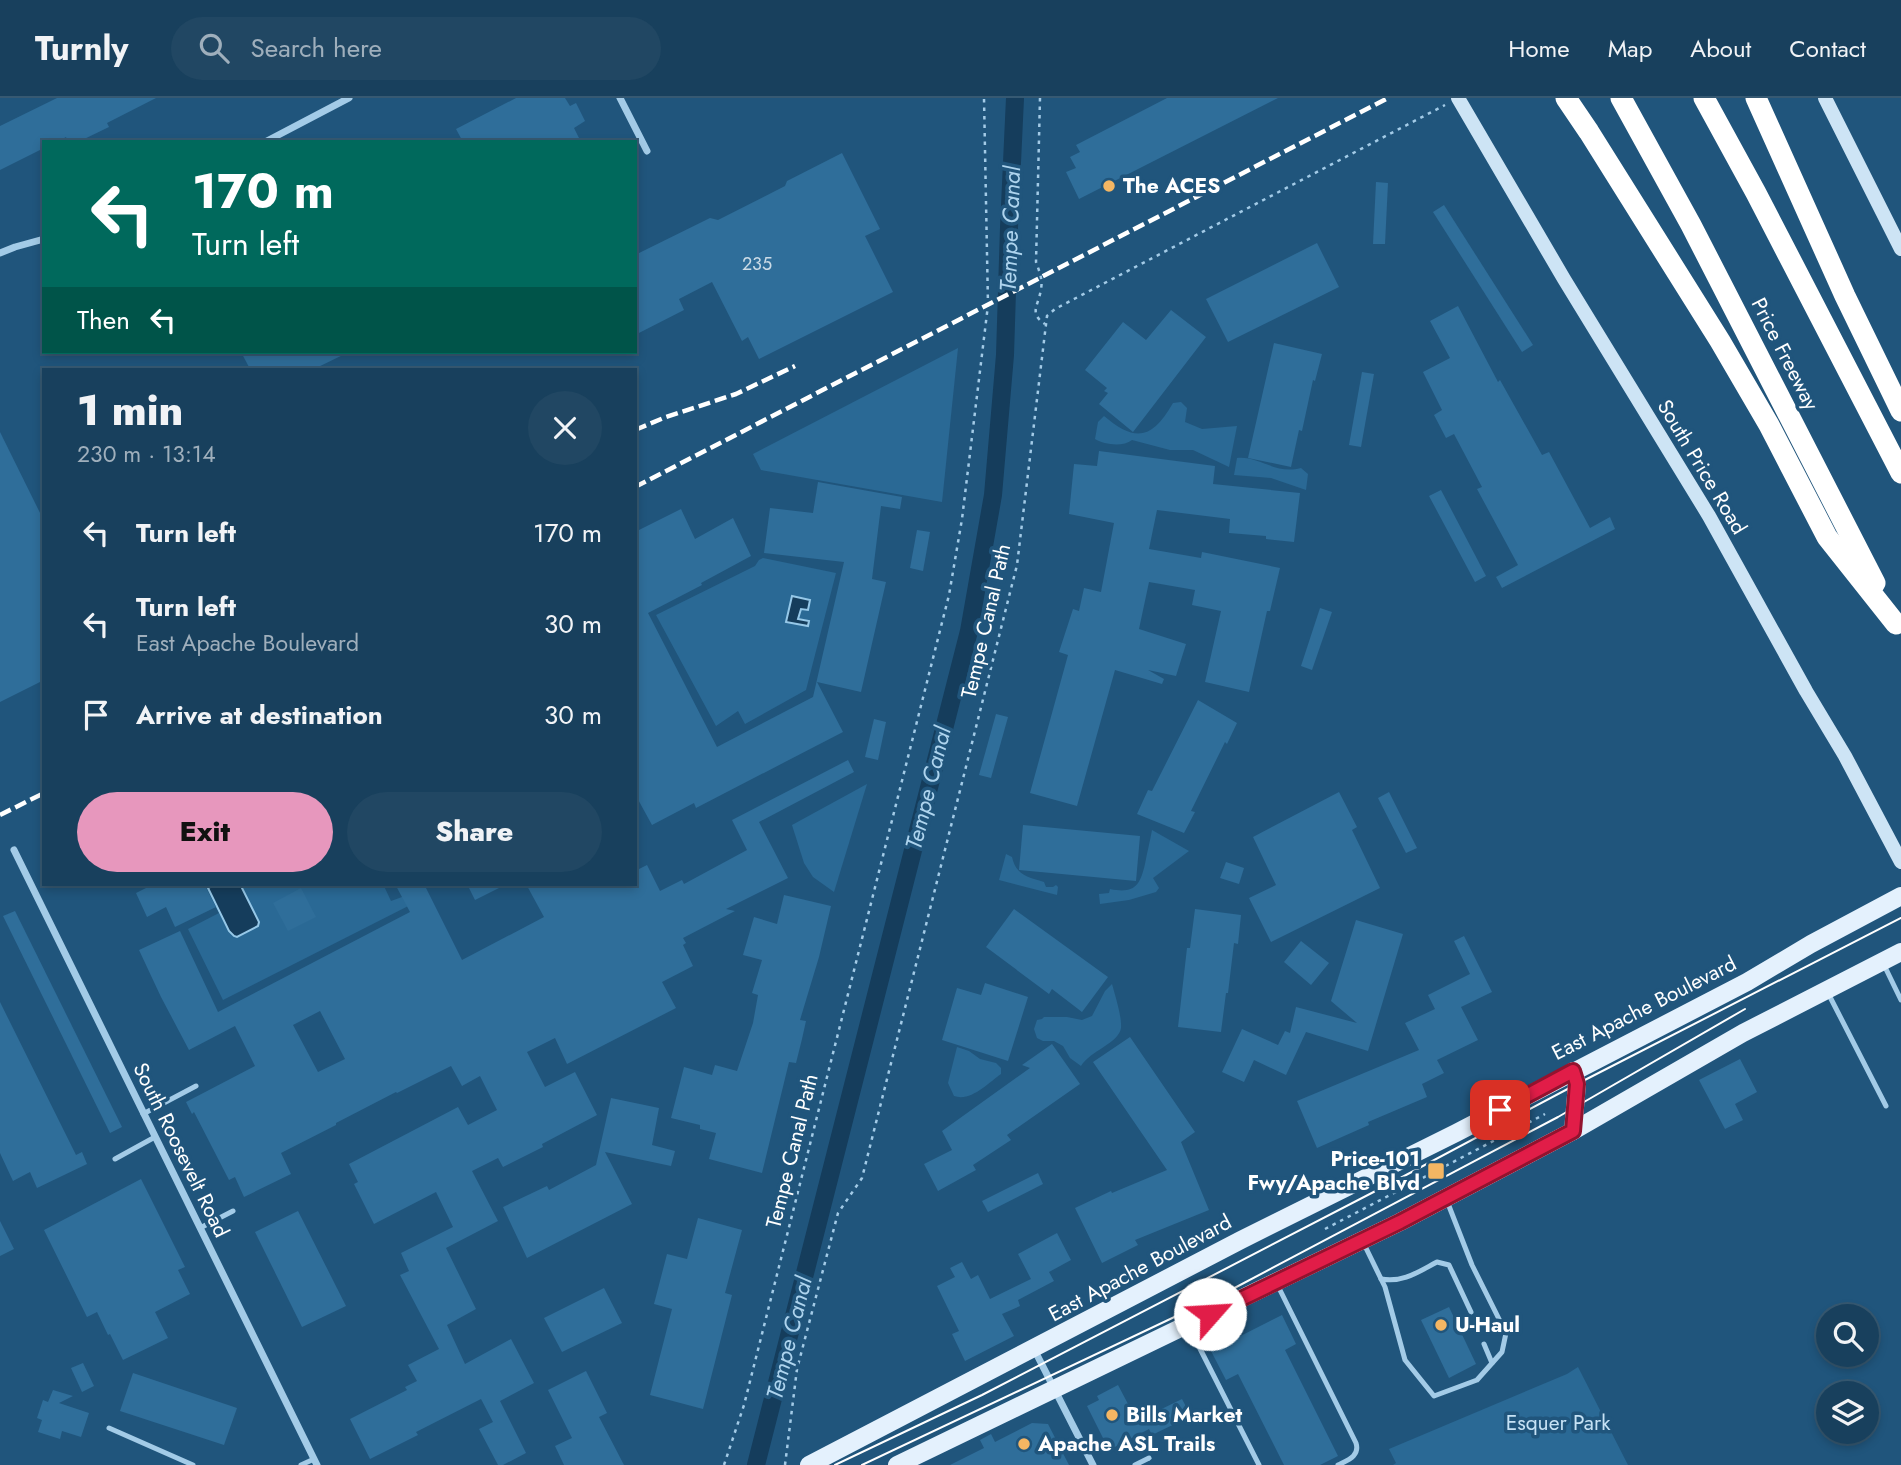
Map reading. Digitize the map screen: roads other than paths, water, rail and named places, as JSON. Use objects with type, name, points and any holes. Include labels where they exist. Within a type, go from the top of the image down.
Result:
[{"type":"highway","points":[[1566,98],[1720,341],[1769,425],[1827,537],[1898,629]]},
{"type":"highway","name":"Price Freeway","points":[[1621,98],[1691,225],[1898,629]]},
{"type":"highway","points":[[1703,98],[1756,193],[1901,473]]},
{"type":"highway","points":[[1756,98],[1845,296],[1901,411]]},
{"type":"main road","points":[[1825,98],[1901,249]]},
{"type":"main road","name":"South Price Road","points":[[1452,101],[1709,516],[1845,756],[1901,862]]},
{"type":"main road","name":"East Apache Boulevard","points":[[809,1465],[1241,1240],[1456,1133],[1747,982],[1901,896]]},
{"type":"main road","points":[[897,1465],[1446,1198],[1573,1131],[1743,1033],[1901,952]]},
{"type":"main road","points":[[1573,1071],[1577,1084],[1573,1131]]},
{"type":"street","points":[[269,140],[349,98]]},
{"type":"street","points":[[620,98],[647,150]]},
{"type":"street","points":[[0,253],[42,240]]},
{"type":"street","name":"South Roosevelt Road","points":[[14,850],[315,1462]]},
{"type":"street","points":[[1034,1349],[1093,1465]]},
{"type":"lane","points":[[1882,962],[1901,1000]]},
{"type":"lane","points":[[1827,990],[1885,1106]]},
{"type":"lane","points":[[143,1114],[196,1086]]},
{"type":"lane","points":[[115,1159],[155,1137]]},
{"type":"lane","points":[[1363,1240],[1385,1287],[1405,1360],[1434,1396],[1477,1380],[1502,1352],[1506,1333],[1472,1265],[1446,1198]]},
{"type":"lane","points":[[200,1228],[233,1212]]},
{"type":"lane","points":[[1381,1279],[1393,1281],[1437,1262],[1449,1265],[1471,1312]]},
{"type":"lane","points":[[1275,1282],[1356,1443],[1356,1454],[1338,1465]]},
{"type":"lane","points":[[1188,1324],[1259,1465]]},
{"type":"lane","points":[[1485,1344],[1492,1363]]},
{"type":"lane","points":[[109,1428],[193,1465]]},
{"type":"lane","points":[[1135,1465],[1149,1458]]},
{"type":"lane","points":[[301,1465],[315,1462]]},
{"type":"waterway","name":"Tempe Canal","points":[[756,1465],[969,631],[993,495],[1005,355],[1015,98]]},
{"type":"tram line","points":[[835,1465],[982,1395],[1901,918]]},
{"type":"tram line","points":[[862,1465],[1225,1293],[1558,1117],[1745,1009]]},
{"type":"railway","points":[[637,486],[1388,98]]},
{"type":"railway","points":[[637,429],[736,394],[795,366]]},
{"type":"railway","points":[[0,815],[42,794]]},
{"type":"place","name":"The ACES","points":[[1109,186]]},
{"type":"place","name":"Price-101 Fwy/Apache Blvd","points":[[1436,1171]]},
{"type":"place","name":"U-Haul","points":[[1441,1325]]},
{"type":"place","name":"Bills Market","points":[[1112,1415]]},
{"type":"place","name":"Apache ASL Trails","points":[[1024,1444]]},
{"type":"park label","name":"Esquer Park","points":[[1558,1423]]}]
